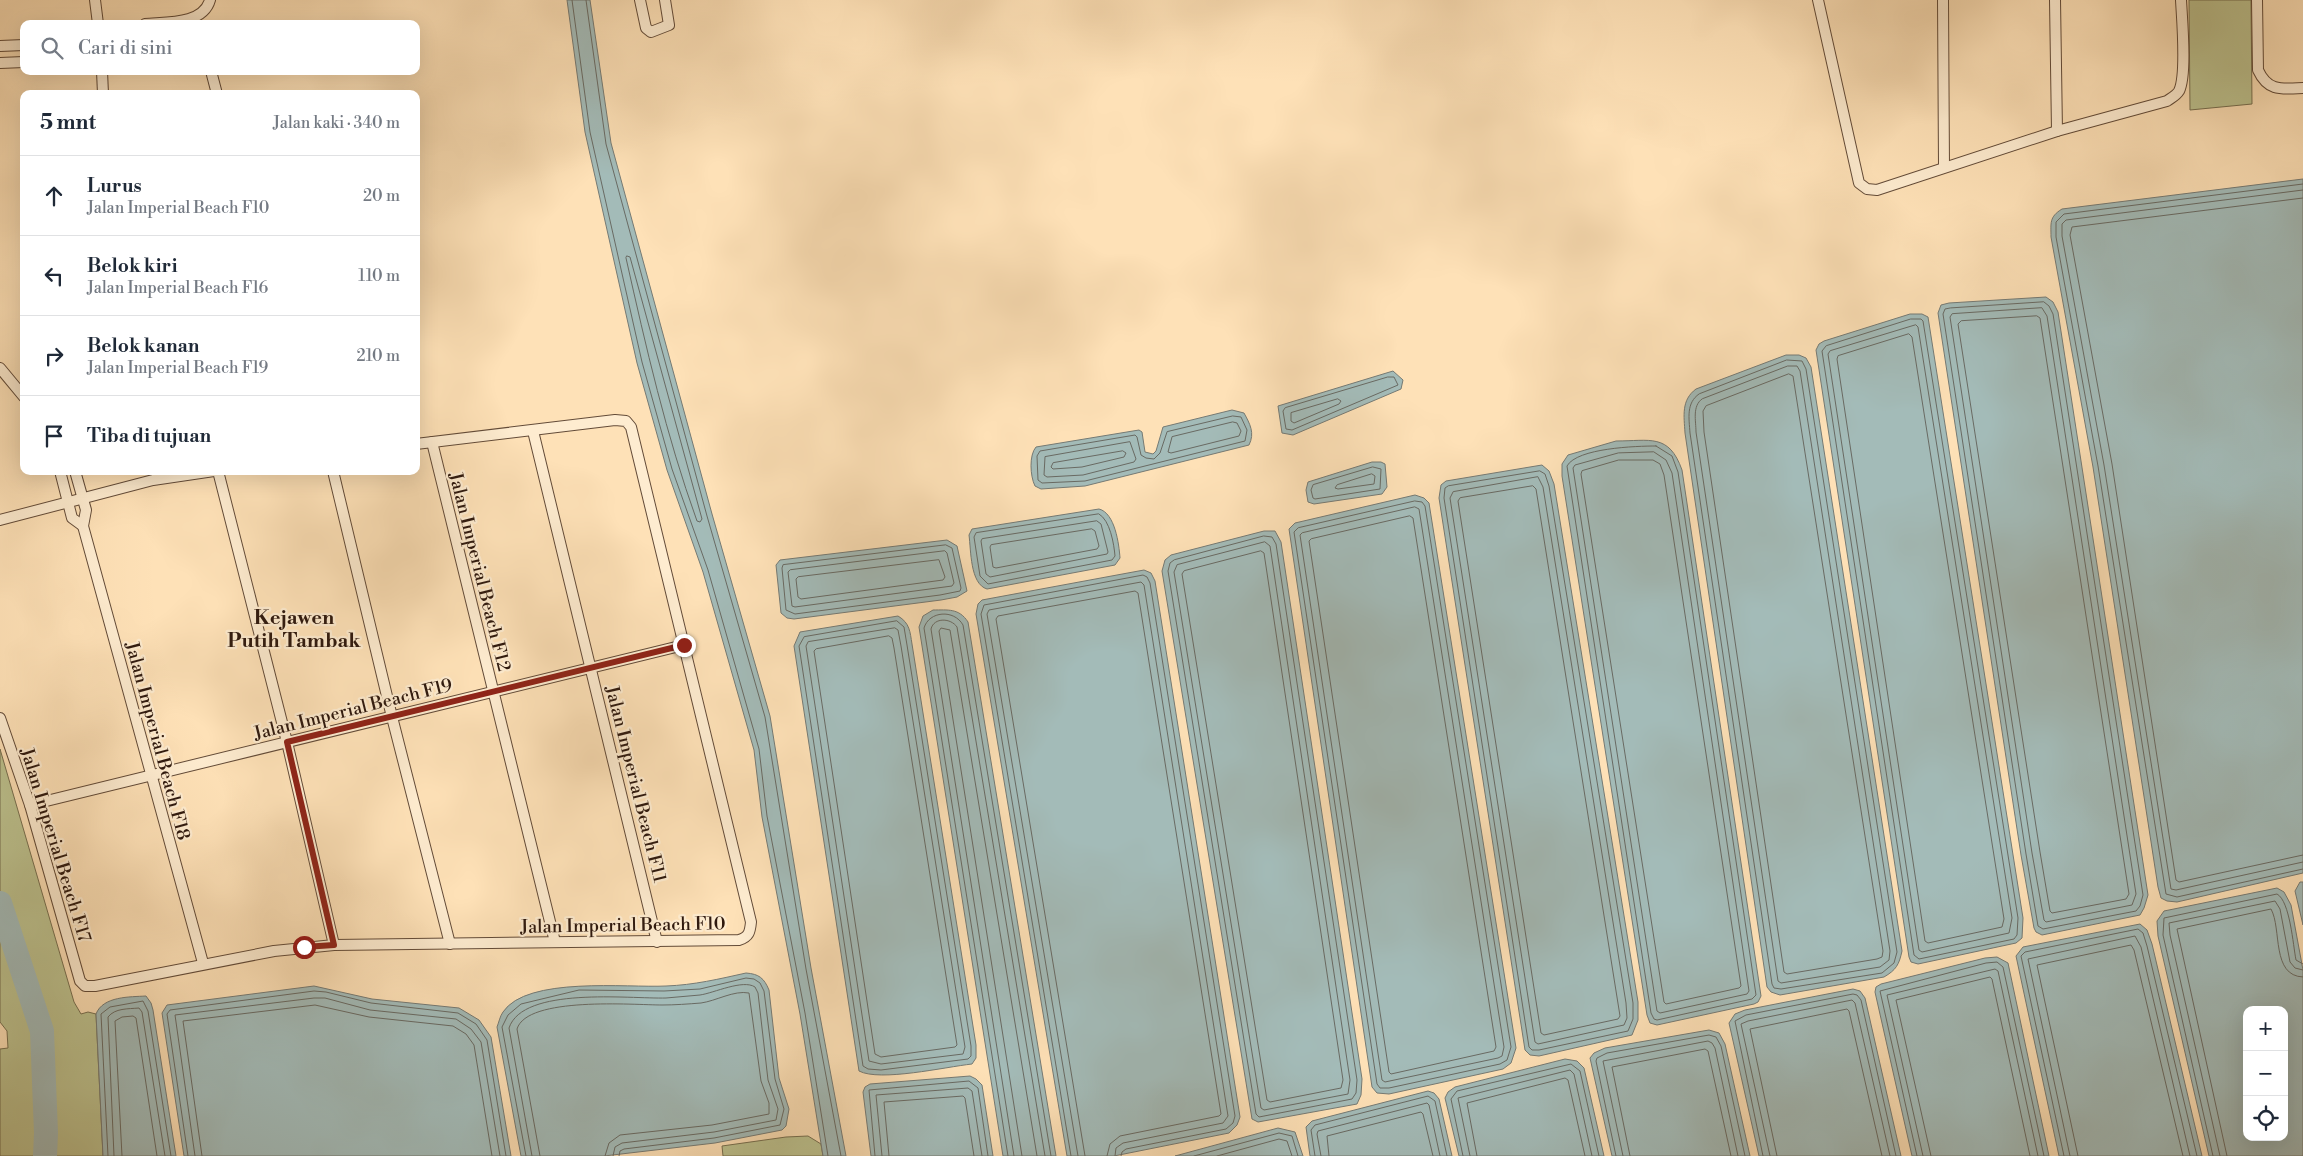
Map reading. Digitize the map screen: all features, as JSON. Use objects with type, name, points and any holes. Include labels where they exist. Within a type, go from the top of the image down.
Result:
[{"type":"street","points":[[95,0],[98,20]]},
{"type":"street","points":[[183,20],[200,15],[208,6],[210,0]]},
{"type":"street","points":[[640,0],[646,28],[651,32],[669,25],[665,0]]},
{"type":"street","points":[[1818,0],[1858,183],[1867,189],[1877,190],[2057,131],[2167,101],[2177,94],[2183,75],[2181,0]]},
{"type":"street","points":[[1943,0],[1944,167]]},
{"type":"street","points":[[2055,0],[2057,131]]},
{"type":"street","points":[[2257,0],[2258,70],[2262,79],[2267,84],[2282,89],[2303,88]]},
{"type":"street","points":[[0,46],[20,45]]},
{"type":"street","points":[[0,64],[20,62]]},
{"type":"street","points":[[102,75],[103,90]]},
{"type":"street","points":[[212,75],[216,90]]},
{"type":"street","points":[[0,368],[20,392]]},
{"type":"street","name":"Jalan Imperial Beach F10","points":[[80,981],[85,986],[95,986],[274,950],[334,945],[657,942],[740,940],[746,938],[751,922],[633,433],[626,421],[615,420],[533,430]]},
{"type":"street","points":[[420,444],[533,430]]},
{"type":"street","name":"Jalan Imperial Beach F11","points":[[533,430],[657,942]]},
{"type":"street","name":"Jalan Imperial Beach F12","points":[[432,442],[555,942]]},
{"type":"street","points":[[61,475],[72,518],[82,526],[86,510],[77,475]]},
{"type":"street","points":[[0,520],[153,480],[187,475]]},
{"type":"street","points":[[219,475],[287,742],[334,945]]},
{"type":"street","points":[[334,475],[392,716],[450,944]]},
{"type":"street","name":"Jalan Imperial Beach F18","points":[[82,526],[203,963]]},
{"type":"street","name":"Jalan Imperial Beach F19","points":[[30,805],[684,645]]},
{"type":"street","name":"Jalan Imperial Beach F17","points":[[0,718],[30,805],[80,981]]},
{"type":"green space","points":[[2189,0],[2251,0],[2252,104],[2190,110]]},
{"type":"green space","points":[[0,749],[74,1002],[81,1014],[88,1012],[96,1014],[103,1156],[0,1156],[0,1049],[8,1048],[7,1031],[0,1022]]},
{"type":"green space","points":[[808,1136],[821,1144],[823,1156],[723,1156],[722,1146],[786,1137]]},
{"type":"water","points":[[567,0],[590,0],[611,143],[712,514],[770,716],[811,968],[846,1156],[823,1156],[800,1014],[762,817],[754,750],[703,572],[667,470],[637,363],[585,132]]},
{"type":"water","points":[[2303,179],[2303,873],[2177,902],[2167,901],[2161,898],[2158,887],[2093,467],[2051,237],[2052,221],[2055,215],[2062,209]]},
{"type":"water","points":[[2046,297],[2053,302],[2058,312],[2148,895],[2140,915],[2042,935],[2036,932],[2034,928],[2021,855],[1938,313],[1941,305],[1949,303]]},
{"type":"water","points":[[1910,314],[1922,314],[1928,317],[2023,918],[2022,938],[2016,943],[1918,964],[1911,962],[1909,957],[1816,350],[1819,344],[1824,341]]},
{"type":"water","points":[[1786,355],[1799,355],[1806,358],[1811,367],[1902,951],[1896,967],[1884,977],[1780,995],[1771,992],[1767,987],[1685,433],[1684,409],[1691,393],[1696,389]]},
{"type":"water","points":[[1393,371],[1403,380],[1401,389],[1293,435],[1282,433],[1278,406]]},
{"type":"water","points":[[1232,410],[1244,413],[1248,421],[1252,433],[1249,445],[1085,486],[1041,489],[1035,486],[1033,482],[1031,460],[1036,447],[1139,430],[1142,432],[1145,452],[1153,454],[1156,451],[1163,427]]},
{"type":"water","points":[[1648,440],[1664,445],[1677,458],[1682,470],[1761,996],[1758,1002],[1754,1004],[1657,1025],[1650,1023],[1647,1015],[1562,476],[1562,464],[1568,455],[1616,441]]},
{"type":"water","points":[[1372,462],[1385,464],[1387,487],[1382,494],[1314,504],[1308,502],[1306,490],[1308,482]]},
{"type":"water","points":[[1542,465],[1549,471],[1554,484],[1638,1002],[1638,1020],[1632,1035],[1539,1056],[1530,1055],[1525,1050],[1439,498],[1441,485],[1446,481]]},
{"type":"water","points":[[1415,495],[1424,498],[1429,503],[1516,1048],[1511,1063],[1503,1069],[1389,1094],[1377,1093],[1372,1087],[1289,529],[1295,523]]},
{"type":"water","points":[[1099,509],[1109,516],[1115,530],[1120,558],[1115,565],[987,589],[977,581],[971,557],[969,535],[972,529]]},
{"type":"water","points":[[1264,531],[1275,531],[1281,542],[1362,1079],[1361,1095],[1357,1104],[1258,1122],[1252,1119],[1162,571],[1165,560],[1171,555]]},
{"type":"water","points":[[947,540],[957,546],[967,591],[957,597],[794,619],[787,618],[781,613],[776,565],[780,560]]},
{"type":"water","points":[[1144,570],[1151,573],[1155,581],[1240,1117],[1237,1125],[1229,1133],[1114,1156],[1067,1156],[976,614],[978,604],[982,600]]},
{"type":"water","points":[[933,610],[957,612],[965,617],[968,622],[1056,1156],[1003,1156],[919,627],[923,616]]},
{"type":"water","points":[[898,616],[909,628],[911,636],[976,1045],[976,1058],[972,1064],[913,1073],[882,1075],[859,1071],[794,646],[800,632]]},
{"type":"water","points":[[2300,882],[2303,882],[2303,925],[2295,891]]},
{"type":"water","points":[[2277,888],[2284,892],[2291,905],[2303,970],[2303,1156],[2209,1156],[2158,936],[2157,921],[2164,911]]},
{"type":"water","points":[[2140,924],[2147,930],[2152,944],[2202,1156],[2059,1156],[2016,956],[2023,947]]},
{"type":"water","points":[[1997,957],[2008,963],[2049,1156],[1912,1156],[1875,992],[1876,987],[1881,984],[1985,958]]},
{"type":"water","points":[[746,973],[760,977],[769,990],[779,1078],[789,1109],[786,1126],[782,1130],[715,1143],[604,1156],[521,1156],[497,1027],[503,1012],[515,1001],[533,993],[555,988],[676,985]]},
{"type":"water","points":[[314,986],[372,999],[459,1008],[479,1020],[491,1037],[511,1156],[184,1156],[162,1013],[167,1005]]},
{"type":"water","points":[[1853,989],[1860,991],[1865,998],[1901,1156],[1759,1156],[1729,1023],[1735,1014],[1745,1010]]},
{"type":"water","points":[[146,996],[153,1010],[176,1156],[103,1156],[96,1014],[100,1008],[111,1001],[125,997]]},
{"type":"water","points":[[1709,1030],[1719,1033],[1725,1044],[1750,1156],[1612,1156],[1590,1058],[1594,1053],[1605,1048]]},
{"type":"water","points":[[1565,1059],[1577,1061],[1584,1068],[1604,1156],[1459,1156],[1445,1098],[1448,1092],[1455,1087]]},
{"type":"water","points":[[970,1076],[982,1085],[993,1156],[871,1156],[863,1092],[865,1087],[870,1084]]},
{"type":"water","points":[[1428,1091],[1434,1093],[1439,1099],[1452,1156],[1310,1156],[1306,1127],[1312,1121]]},
{"type":"water","points":[[1278,1128],[1295,1132],[1303,1156],[1175,1156]]},
{"type":"waterway","points":[[0,903],[42,1031],[46,1133],[45,1156]]},
{"type":"district","name":"Kejawen Putih Tambak","points":[[294,628]]},
{"type":"route","points":[[304,947],[334,945],[287,742],[684,645]]}]
